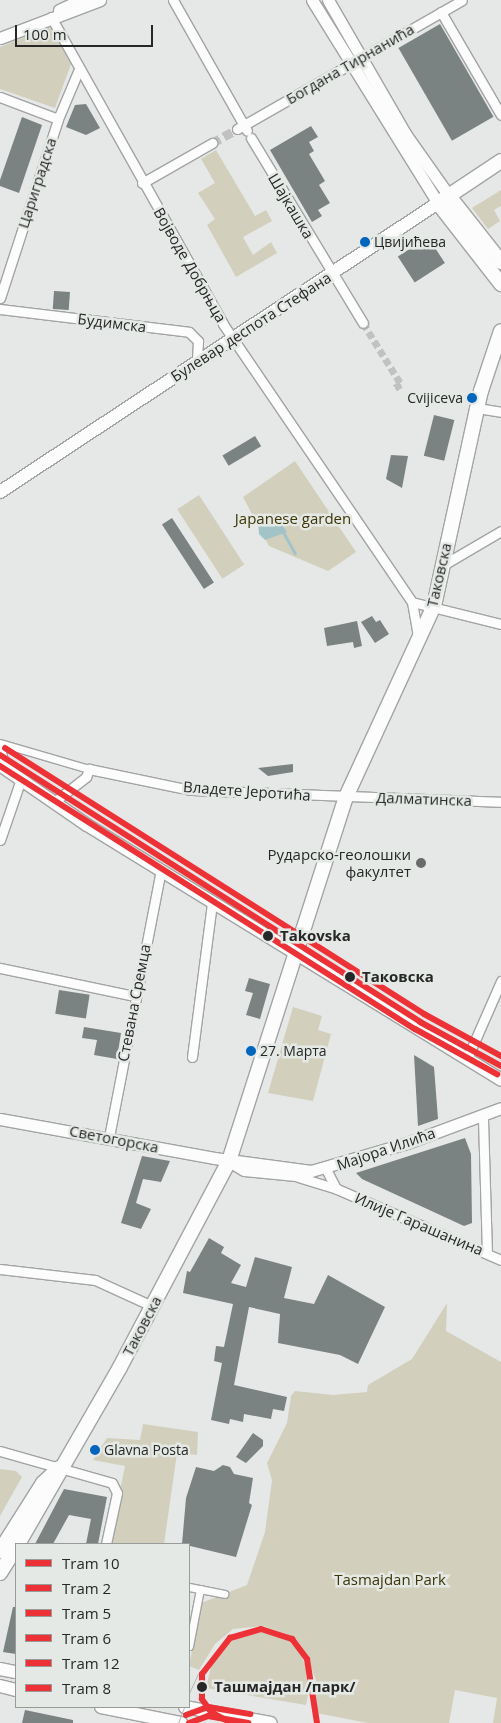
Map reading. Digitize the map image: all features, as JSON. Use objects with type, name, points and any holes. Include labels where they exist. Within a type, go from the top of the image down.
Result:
[{"type":"main road","name":"Булевар деспота Стефана","points":[[1,490],[501,161]]},
{"type":"main road","points":[[443,200],[501,262]]},
{"type":"main road","points":[[443,200],[501,284]]},
{"type":"main road","name":"Таковска","points":[[18,1543],[152,1306],[229,1161],[293,954],[346,796],[434,606],[477,408],[501,331]]},
{"type":"main road","points":[[2,767],[293,954],[501,1080]]},
{"type":"main road","points":[[443,1045],[469,1054],[501,1071]]},
{"type":"main road","name":"Таковска","points":[[0,1551],[43,1483],[61,1466]]},
{"type":"main road","name":"Таковска","points":[[0,1572],[15,1548]]},
{"type":"main road","points":[[0,1669],[15,1672]]},
{"type":"main road","points":[[0,1686],[15,1690]]},
{"type":"main road","points":[[106,1708],[181,1723]]},
{"type":"main road","points":[[189,1708],[271,1723]]},
{"type":"street","points":[[0,38],[51,17],[80,0]]},
{"type":"street","points":[[51,17],[59,18],[100,0]]},
{"type":"street","name":"Шајкашка","points":[[173,0],[245,131],[363,322]]},
{"type":"street","points":[[312,0],[349,65],[443,200]]},
{"type":"street","points":[[328,0],[443,200]]},
{"type":"street","name":"Богдана Тирнанића","points":[[245,131],[349,65],[462,0]]},
{"type":"street","points":[[441,12],[501,115]]},
{"type":"street","name":"Војводе Добрњца","points":[[51,17],[142,183],[233,338],[412,602],[418,640]]},
{"type":"street","name":"Цариградска","points":[[0,298],[58,119],[79,69]]},
{"type":"street","points":[[0,96],[58,119]]},
{"type":"street","points":[[142,183],[212,143]]},
{"type":"street","name":"Будимска","points":[[0,309],[188,332],[198,341],[197,362]]},
{"type":"street","points":[[477,408],[501,412]]},
{"type":"street","points":[[443,564],[501,531]]},
{"type":"street","points":[[412,602],[501,624]]},
{"type":"street","name":"Владете Јеротића","points":[[0,744],[89,769],[190,790],[346,796]]},
{"type":"street","points":[[0,748],[2,767]]},
{"type":"street","points":[[54,802],[86,778],[89,769]]},
{"type":"street","points":[[0,840],[1,828],[21,779]]},
{"type":"street","name":"Далматинска","points":[[346,796],[501,802]]},
{"type":"street","name":"Стевана Сремца","points":[[109,1137],[134,996],[161,870]]},
{"type":"street","points":[[192,1056],[212,902]]},
{"type":"street","points":[[0,968],[134,996]]},
{"type":"street","points":[[469,1054],[501,981]]},
{"type":"street","name":"Мајора Илића","points":[[322,1170],[501,1108]]},
{"type":"street","name":"Мајора Илића","points":[[452,1126],[501,1115]]},
{"type":"street","name":"Светогорска","points":[[0,1119],[109,1137],[229,1161]]},
{"type":"street","points":[[483,1119],[488,1254]]},
{"type":"street","points":[[229,1161],[322,1170]]},
{"type":"street","name":"Илије Гарашанина","points":[[229,1161],[244,1170],[298,1177],[337,1189],[501,1260]]},
{"type":"street","name":"Илије Гарашанина","points":[[298,1177],[322,1170],[337,1189]]},
{"type":"street","points":[[0,1269],[95,1280],[152,1306]]},
{"type":"street","points":[[0,1451],[61,1466],[77,1476],[115,1486],[106,1543]]},
{"type":"street","points":[[190,1587],[224,1594]]},
{"type":"street","points":[[190,1641],[200,1589]]},
{"type":"street","points":[[181,1723],[184,1708]]},
{"type":"green space","points":[[50,27],[71,64],[55,108],[0,89],[0,47]]},
{"type":"green space","points":[[216,150],[255,216],[266,210],[272,221],[243,237],[253,255],[271,242],[277,253],[236,277],[207,225],[215,219],[198,193],[215,183],[201,159]]},
{"type":"green space","points":[[501,190],[501,206],[494,210],[500,221],[488,229],[472,208]]},
{"type":"green space","name":"Japanese garden","points":[[295,461],[356,552],[328,571],[269,546],[243,497]]},
{"type":"green space","points":[[199,495],[244,565],[222,579],[177,509]]},
{"type":"green space","points":[[293,1007],[322,1016],[318,1030],[331,1034],[313,1101],[268,1093]]},
{"type":"green space","name":"Tasmajdan Park","points":[[447,1303],[446,1331],[501,1362],[501,1723],[493,1723],[497,1698],[455,1690],[449,1723],[368,1723],[316,1713],[316,1680],[303,1648],[287,1634],[263,1626],[233,1629],[215,1644],[199,1670],[190,1666],[201,1603],[247,1585],[265,1532],[272,1480],[267,1463],[287,1423],[291,1396],[295,1391],[333,1395],[367,1392],[368,1385],[412,1359]]},
{"type":"green space","points":[[143,1424],[198,1432],[197,1455],[177,1453],[164,1543],[109,1543],[125,1466],[93,1460],[107,1438],[140,1440]]},
{"type":"green space","points":[[0,1469],[16,1471],[22,1477],[0,1516]]},
{"type":"green space","points":[[257,1631],[285,1637],[299,1650],[311,1679],[306,1705],[206,1688],[212,1663],[226,1645],[238,1636]]},
{"type":"water","points":[[264,517],[277,518],[287,532],[265,540],[259,534],[258,520]]},
{"type":"building","points":[[440,24],[494,117],[452,141],[398,48]]},
{"type":"building","points":[[86,104],[100,128],[86,135],[66,127],[75,105]]},
{"type":"building","points":[[22,117],[42,125],[19,193],[0,186],[0,180]]},
{"type":"building","points":[[311,126],[318,137],[309,142],[314,151],[309,154],[325,181],[319,185],[330,203],[318,210],[322,216],[312,222],[270,150]]},
{"type":"building","points":[[428,237],[445,263],[415,283],[398,257]]},
{"type":"building","points":[[54,291],[70,292],[69,310],[53,309]]},
{"type":"building","points":[[434,415],[454,420],[444,461],[424,456]]},
{"type":"building","points":[[255,436],[261,446],[229,466],[222,456]]},
{"type":"building","points":[[391,455],[408,456],[402,488],[386,479]]},
{"type":"building","points":[[172,518],[214,583],[204,589],[162,525]]},
{"type":"building","points":[[372,616],[376,622],[380,620],[389,634],[375,643],[361,622]]},
{"type":"building","points":[[357,621],[362,646],[354,648],[353,642],[327,646],[324,628]]},
{"type":"building","points":[[293,764],[293,772],[268,776],[258,768]]},
{"type":"building","points":[[249,978],[270,984],[260,1019],[246,1015],[253,993],[245,991]]},
{"type":"building","points":[[59,990],[90,995],[86,1019],[55,1014]]},
{"type":"building","points":[[84,1027],[121,1033],[117,1059],[94,1055],[97,1040],[82,1038]]},
{"type":"building","points":[[414,1055],[434,1067],[438,1119],[418,1126]]},
{"type":"building","points":[[465,1138],[471,1154],[472,1223],[464,1226],[362,1179],[356,1173]]},
{"type":"building","points":[[142,1156],[170,1161],[161,1182],[143,1179],[136,1203],[151,1209],[141,1229],[121,1223]]},
{"type":"building","points":[[209,1238],[224,1247],[221,1253],[241,1265],[231,1283],[246,1287],[255,1257],[292,1267],[284,1298],[314,1304],[328,1275],[385,1307],[358,1364],[340,1355],[278,1343],[280,1314],[249,1307],[234,1385],[287,1397],[284,1411],[273,1409],[271,1419],[244,1414],[243,1422],[230,1419],[229,1424],[211,1420],[222,1363],[214,1361],[216,1346],[224,1347],[233,1304],[183,1293],[187,1271],[190,1272]]},
{"type":"building","points":[[253,1433],[263,1440],[263,1446],[246,1463],[236,1457]]},
{"type":"building","points":[[223,1465],[230,1467],[234,1474],[253,1478],[249,1503],[252,1505],[236,1557],[190,1546],[190,1543],[182,1543],[186,1498],[196,1467],[214,1471]]},
{"type":"building","points":[[64,1489],[107,1497],[98,1543],[86,1543],[91,1519],[69,1515],[54,1543],[36,1543]]},
{"type":"building","points":[[13,1607],[15,1607],[15,1654],[3,1652]]},
{"type":"building","points":[[25,1710],[73,1720],[73,1723],[22,1723]]},
{"type":"waterway","points":[[280,524],[292,515]]},
{"type":"waterway","points":[[284,533],[295,553]]},
{"type":"tunnel","points":[[212,143],[237,129]]},
{"type":"tunnel","points":[[363,323],[401,384],[393,389]]},
{"type":"tram line","name":"5","points":[[5,748],[424,1014],[501,1056]]},
{"type":"tram line","name":"10","points":[[0,755],[420,1022],[501,1066]]},
{"type":"tram line","name":"2","points":[[0,766],[415,1029],[497,1074]]},
{"type":"tram line","name":"6","points":[[231,1723],[211,1712],[202,1699],[202,1674],[230,1638],[261,1629],[292,1639],[307,1659],[317,1723]]},
{"type":"tram line","points":[[190,1691],[198,1674]]},
{"type":"tram line","name":"8","points":[[186,1715],[208,1707],[250,1714]]},
{"type":"tram line","points":[[178,1723],[184,1708]]},
{"type":"tram line","name":"12","points":[[189,1723],[208,1716],[248,1723]]},
{"type":"place","name":"Цвијићева","points":[[365,242]]},
{"type":"place","name":"Cvijiceva","points":[[472,398]]},
{"type":"place","name":"Рударско-геолошки факултет","points":[[421,863]]},
{"type":"place","name":"Takovska","points":[[268,936]]},
{"type":"place","name":"Таковска","points":[[350,977]]},
{"type":"place","name":"27. Марта","points":[[251,1051]]},
{"type":"place","name":"Glavna Posta","points":[[95,1450]]},
{"type":"place","name":"Ташмајдан /парк/","points":[[202,1687]]}]
